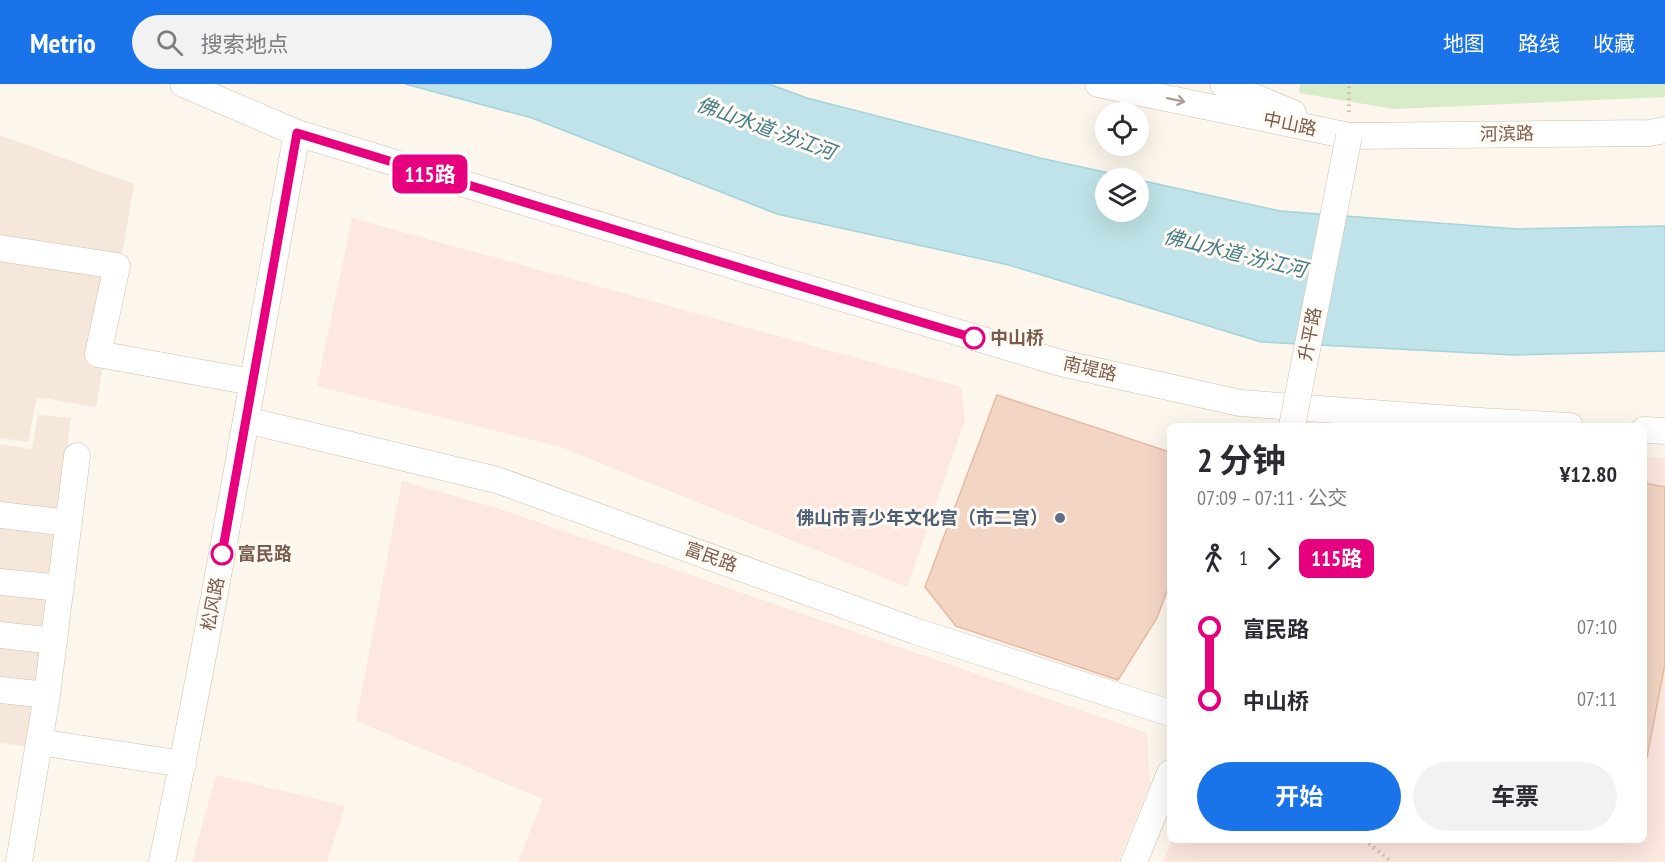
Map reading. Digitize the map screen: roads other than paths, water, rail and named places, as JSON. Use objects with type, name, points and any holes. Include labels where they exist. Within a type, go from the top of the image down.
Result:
[{"type":"street","name":"南堤路","points":[[183,84],[297,133],[1061,363],[1240,403],[1515,423]]},
{"type":"street","name":"中山路","points":[[1098,84],[1349,136]]},
{"type":"street","name":"中山路","points":[[1223,84],[1349,136]]},
{"type":"street","name":"河滨路","points":[[1349,136],[1649,133],[1665,130]]},
{"type":"street","name":"松风路","points":[[162,862],[183,764],[297,133]]},
{"type":"street","name":"升平路","points":[[1293,423],[1349,136]]},
{"type":"street","points":[[0,248],[117,266],[98,354],[252,382]]},
{"type":"street","name":"富民路","points":[[246,420],[497,480],[915,631],[1167,712]]},
{"type":"street","points":[[1647,430],[1665,431]]},
{"type":"street","points":[[19,862],[47,695],[77,456]]},
{"type":"street","points":[[0,515],[69,523]]},
{"type":"street","points":[[0,582],[61,588]]},
{"type":"street","points":[[0,635],[54,641]]},
{"type":"street","points":[[0,690],[47,695]]},
{"type":"street","points":[[39,742],[183,764]]},
{"type":"street","points":[[1134,862],[1167,780]]},
{"type":"water","name":"佛山水道-汾江河","points":[[405,84],[769,84],[807,98],[1095,170],[1095,222],[1149,222],[1149,182],[1280,211],[1517,229],[1665,226],[1665,351],[1514,355],[1261,342],[1009,265],[777,214],[532,118]]},
{"type":"place","name":"中山桥","points":[[974,338]]},
{"type":"place","name":"佛山市青少年文化宫（市二宫）","points":[[1060,518]]},
{"type":"place","name":"富民路","points":[[222,554]]}]
